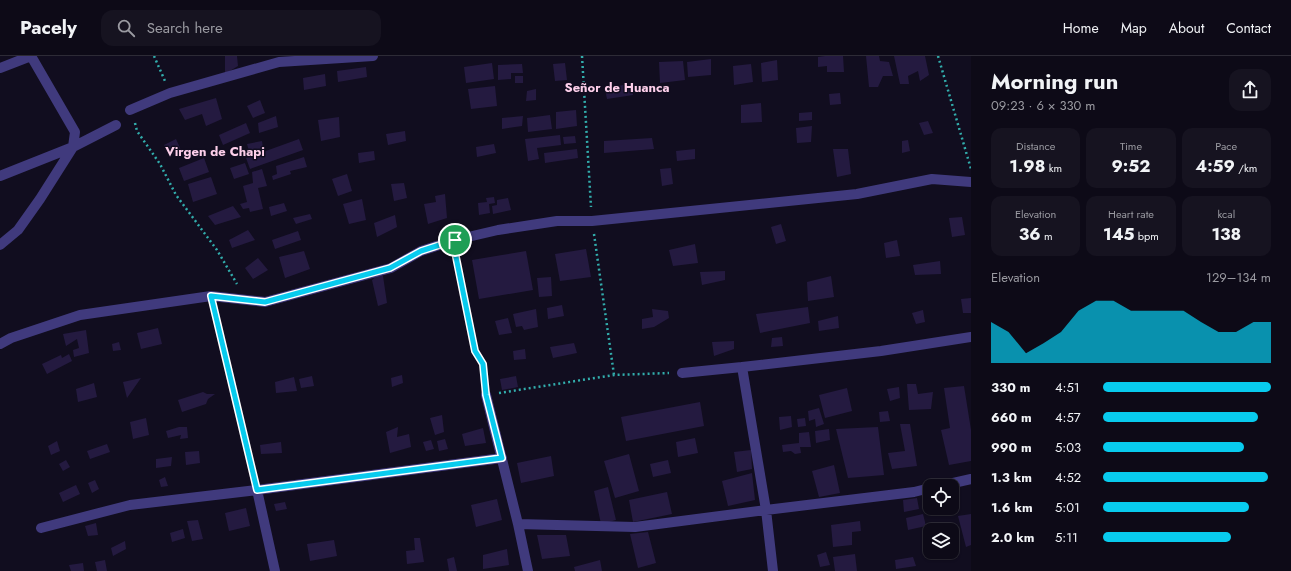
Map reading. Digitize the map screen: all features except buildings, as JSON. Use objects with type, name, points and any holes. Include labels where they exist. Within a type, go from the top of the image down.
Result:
[{"type":"street","points":[[0,68],[32,56],[75,132],[73,147],[40,199],[18,230],[0,245]]},
{"type":"street","points":[[130,110],[170,93],[279,62],[373,56]]},
{"type":"street","points":[[0,176],[73,147],[116,125]]},
{"type":"street","points":[[0,344],[10,338],[80,315],[211,296],[265,302],[390,268],[421,251],[455,240],[498,230],[557,221],[592,221],[857,194],[932,179],[971,182]]},
{"type":"street","points":[[682,373],[880,351],[971,337]]},
{"type":"street","points":[[742,367],[766,510],[773,571]]},
{"type":"street","points":[[486,395],[528,571]]},
{"type":"street","points":[[41,528],[130,505],[502,458]]},
{"type":"street","points":[[959,482],[971,479]]},
{"type":"street","points":[[257,490],[274,571]]},
{"type":"street","points":[[518,524],[635,527],[923,490]]},
{"type":"path","points":[[154,56],[170,93]]},
{"type":"path","points":[[938,56],[971,169]]},
{"type":"path","points":[[130,110],[137,131],[160,164],[176,195],[217,250],[236,281],[240,299]]},
{"type":"path","points":[[455,240],[456,257],[475,351],[483,364],[486,395],[614,376],[682,373]]},
{"type":"path","points":[[211,296],[257,490]]},
{"type":"district","name":"Señor de Huanca","points":[[617,87]]},
{"type":"district","name":"Virgen de Chapi","points":[[215,151]]},
{"type":"route","points":[[455,240],[456,257],[475,351],[483,364],[486,395],[502,458],[257,490],[211,296],[265,302],[390,268],[421,251],[455,240]]}]
